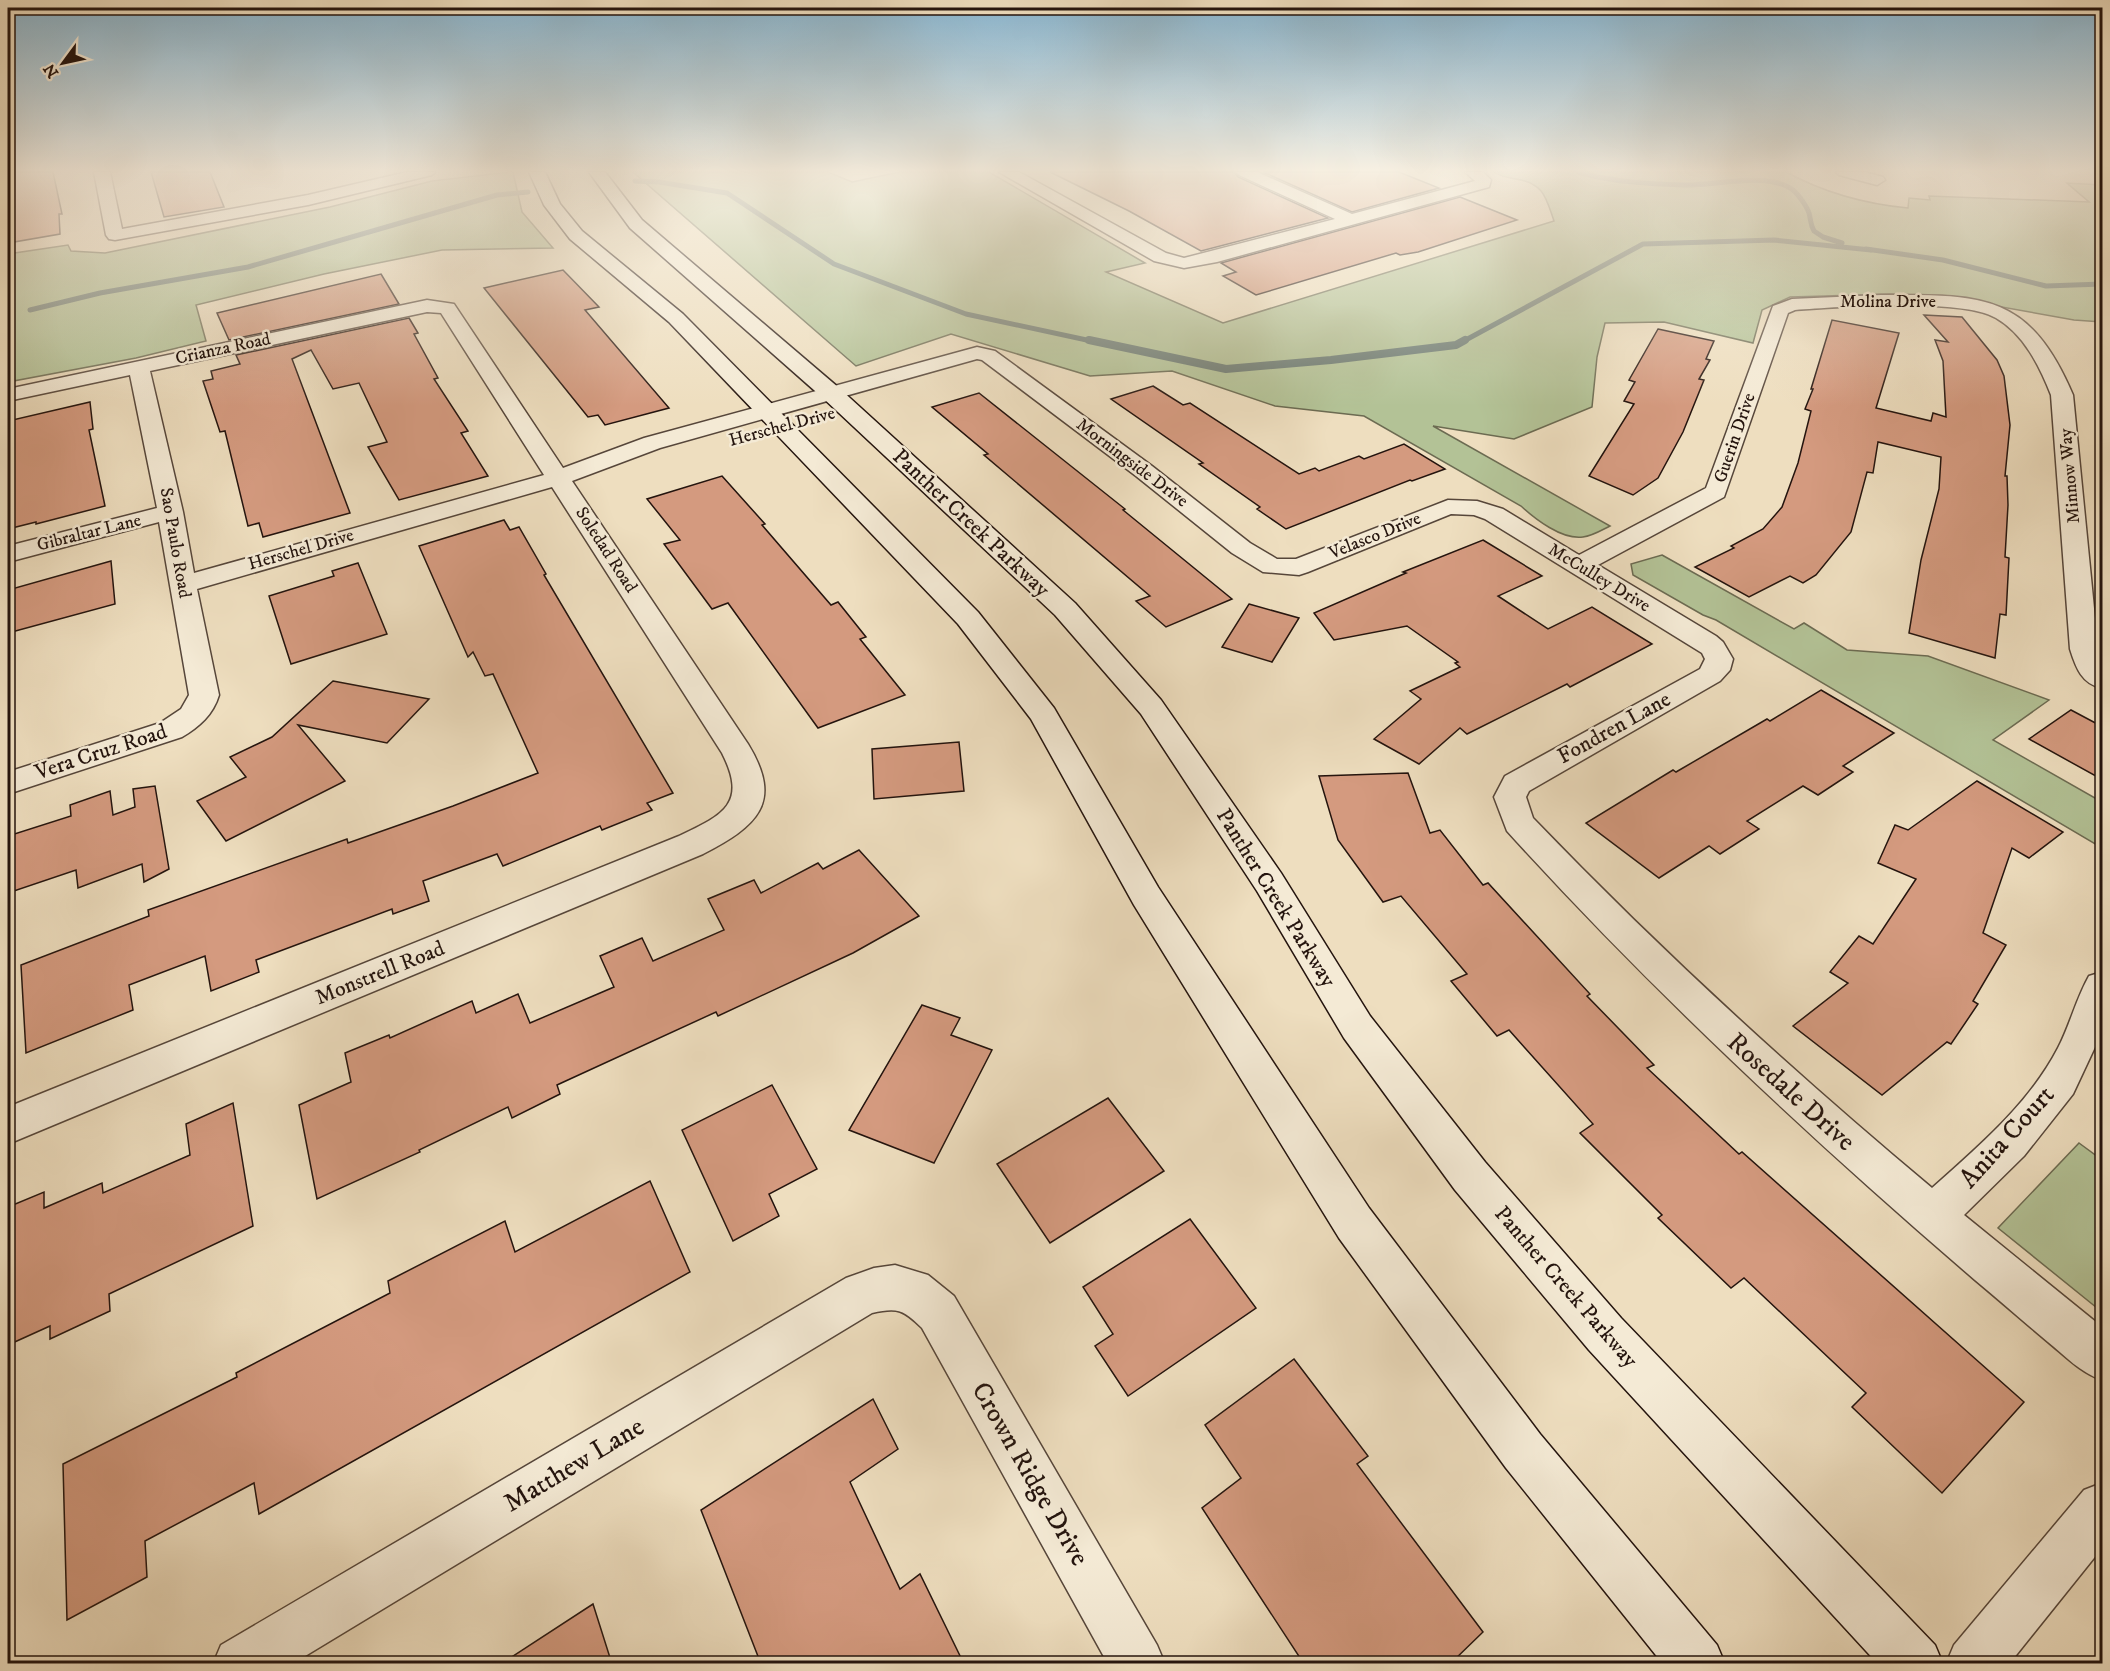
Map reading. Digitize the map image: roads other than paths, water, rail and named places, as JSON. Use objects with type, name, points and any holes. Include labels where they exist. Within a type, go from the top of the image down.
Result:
[{"type":"street","points":[[594,250],[676,318],[968,618],[1043,715],[1146,896],[1354,1223],[1523,1451],[1698,1664]]},
{"type":"street","name":"Panther Creek Parkway","points":[[666,250],[840,401],[1065,609],[1151,707],[1269,882],[1357,1027],[1470,1176],[1605,1334],[1916,1664]]},
{"type":"street","points":[[1147,250],[1178,262],[1198,262],[1242,250]]},
{"type":"street","name":"Molina Drive","points":[[1784,308],[1792,305],[1880,299],[1965,304],[1993,309]]},
{"type":"street","name":"Crianza Road","points":[[8,395],[439,305]]},
{"type":"street","name":"Soledad Road","points":[[439,305],[449,310],[737,750],[749,782],[749,794],[745,806]]},
{"type":"street","name":"Guerin Drive","points":[[1579,565],[1716,492],[1778,315],[1784,308]]},
{"type":"street","name":"Minnow Way","points":[[1993,309],[2016,325],[2044,358],[2055,376],[2062,395],[2084,650],[2096,673]]},
{"type":"street","name":"Herschel Drive","points":[[182,585],[558,478],[666,458],[775,418],[995,360]]},
{"type":"street","name":"Morningside Drive","points":[[995,360],[1144,471],[1253,557],[1278,568]]},
{"type":"street","name":"Sao Paulo Road","points":[[139,367],[171,512],[182,585],[204,695],[200,708],[192,715]]},
{"type":"street","name":"Velasco Drive","points":[[1278,568],[1299,567],[1442,509],[1461,506],[1472,508]]},
{"type":"street","name":"McCulley Drive","points":[[1472,508],[1494,514],[1706,642],[1713,648],[1719,660]]},
{"type":"street","name":"Gibraltar Lane","points":[[8,554],[171,512]]},
{"type":"street","name":"Fondren Lane","points":[[1510,797],[1516,784],[1540,768],[1710,675],[1716,670],[1719,660]]},
{"type":"street","name":"Vera Cruz Road","points":[[8,783],[157,736],[183,724],[192,715]]},
{"type":"street","name":"Rosedale Drive","points":[[1510,797],[1519,823],[1662,974],[1789,1093],[1932,1216],[2103,1357]]},
{"type":"street","name":"Monstrell Road","points":[[8,1126],[691,845],[722,828],[745,806]]},
{"type":"street","name":"Anita Court","points":[[1932,1216],[1995,1157],[2036,1112],[2072,1060],[2103,987]]},
{"type":"street","name":"Matthew Lane","points":[[240,1664],[862,1294],[893,1286],[904,1287],[914,1292]]},
{"type":"street","name":"Crown Ridge Drive","points":[[914,1292],[927,1300],[938,1312],[1138,1664]]},
{"type":"street","points":[[1973,1664],[2103,1508]]},
{"type":"waterway","points":[[30,310],[100,293],[248,267],[307,250]]},
{"type":"waterway","points":[[813,250],[834,264],[966,314],[1096,342]]},
{"type":"waterway","points":[[1462,342],[1632,250]]},
{"type":"waterway","points":[[1873,250],[1943,260],[2046,286],[2102,284]]},
{"type":"waterway","points":[[1089,340],[1226,369],[1331,360],[1456,345],[1465,340]]}]
